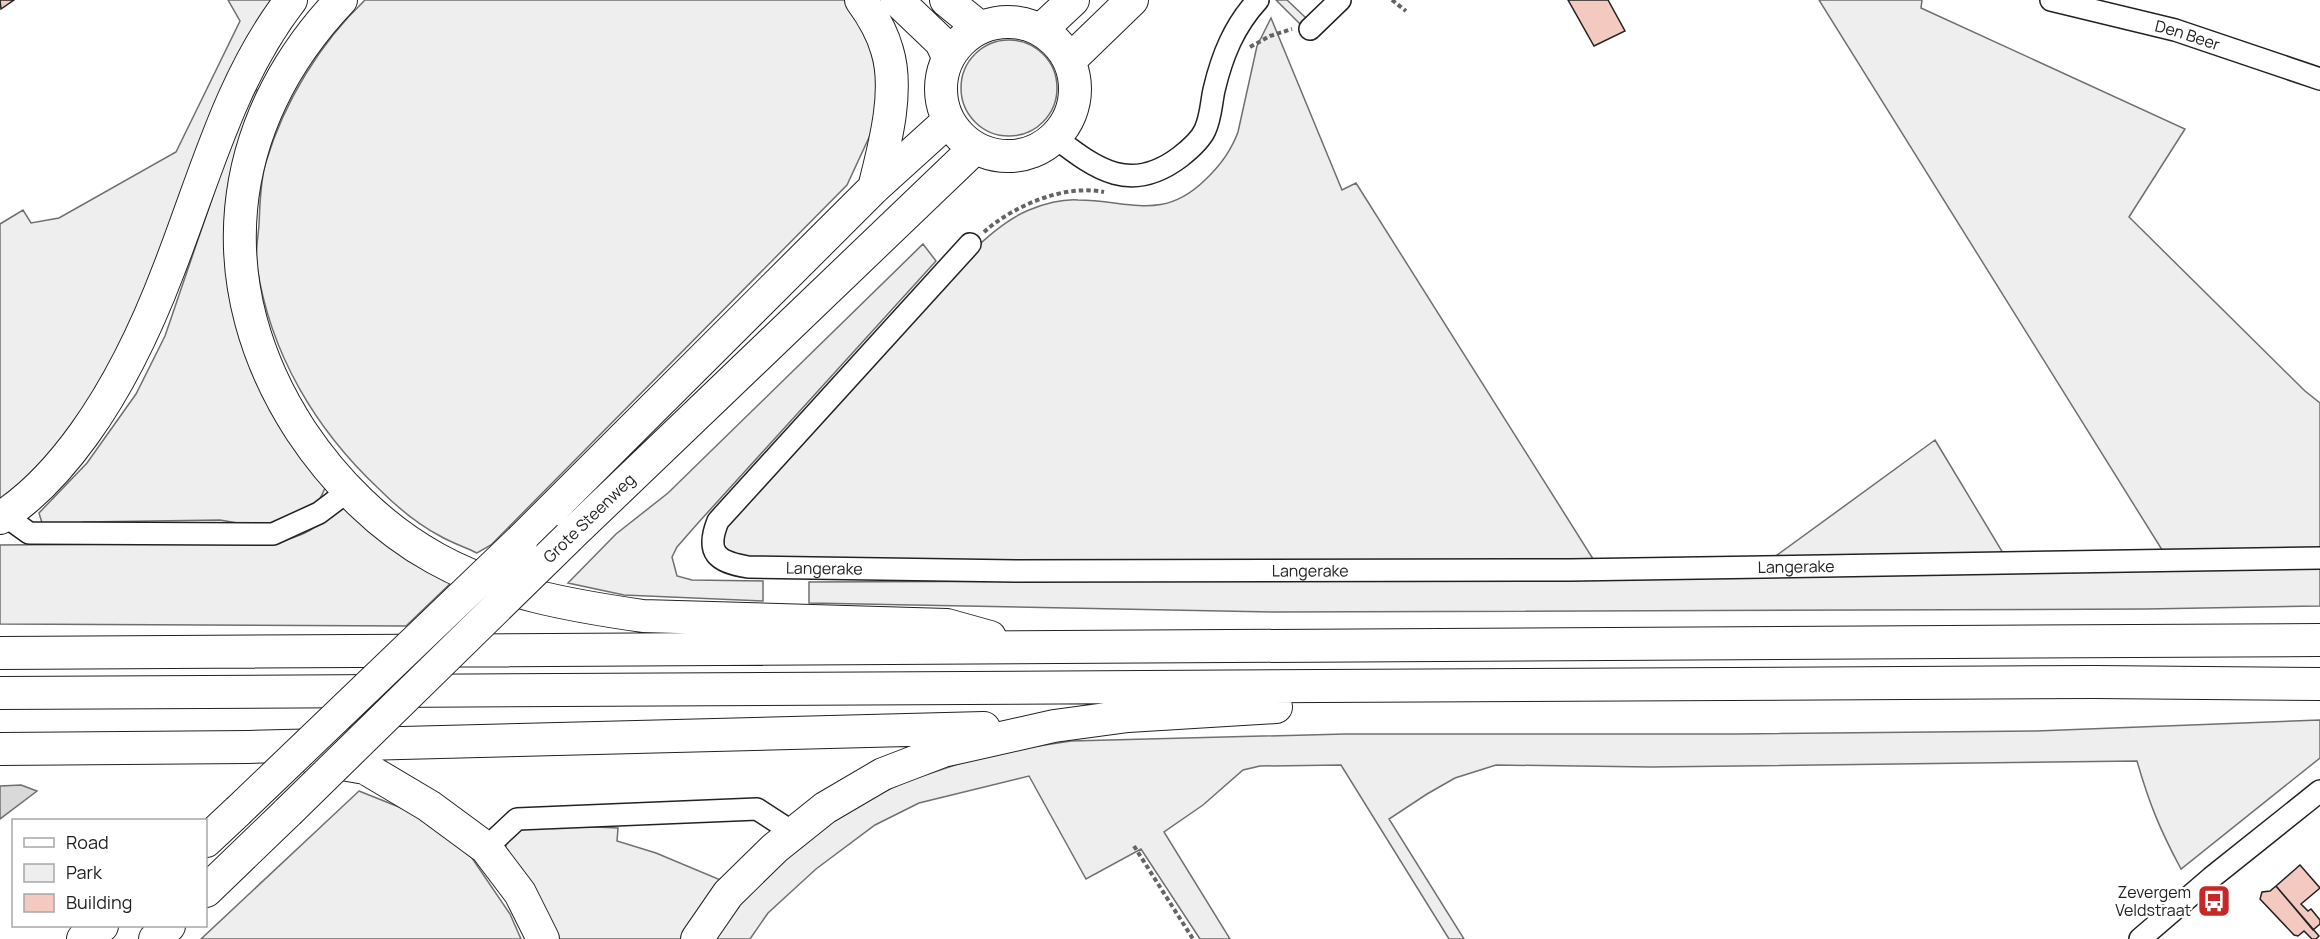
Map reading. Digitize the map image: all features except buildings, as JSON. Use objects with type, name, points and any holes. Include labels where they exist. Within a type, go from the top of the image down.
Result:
[{"type":"highway","points":[[2,516],[38,487],[65,458],[107,402],[139,341],[165,280],[234,96],[261,45],[291,0]]},
{"type":"highway","points":[[341,0],[322,19],[298,52],[258,130],[244,178],[240,219],[240,265],[246,304],[256,341],[271,379],[316,454],[348,491],[403,537],[435,558],[498,584],[555,600],[643,616],[947,625],[1028,647]]},
{"type":"highway","points":[[861,0],[872,15],[888,51],[892,94],[885,143],[874,188]]},
{"type":"highway","points":[[897,0],[940,42],[948,57]]},
{"type":"highway","points":[[946,0],[979,27]]},
{"type":"highway","points":[[1042,29],[1073,0]]},
{"type":"highway","points":[[1070,60],[1132,0]]},
{"type":"highway","points":[[1011,21],[1042,29],[1070,60],[1077,87],[1072,114],[1056,138],[1032,153],[1003,157],[975,148],[948,121],[941,100],[941,78],[948,57],[961,39],[979,27],[1011,21]]},
{"type":"highway","name":"Grote Steenweg","points":[[207,840],[522,539],[874,188],[948,121]]},
{"type":"highway","name":"Grote Steenweg","points":[[207,890],[569,537],[975,148]]},
{"type":"highway","points":[[0,653],[2320,640]]},
{"type":"highway","points":[[0,693],[2094,682],[2320,684]]},
{"type":"highway","points":[[697,939],[728,894],[794,833],[825,808],[883,774],[943,751],[1054,726],[1128,716],[1284,706],[1436,704],[1762,685]]},
{"type":"highway","points":[[3,748],[248,747],[1054,726]]},
{"type":"highway","points":[[248,747],[365,768],[429,806],[486,848],[520,893],[543,939]]},
{"type":"highway","points":[[83,939],[101,927]]},
{"type":"highway","points":[[102,939],[115,927]]},
{"type":"highway","points":[[155,939],[168,927]]},
{"type":"street","points":[[1056,138],[1094,166],[1110,172],[1128,175],[1153,173],[1168,165],[1195,144],[1204,133],[1210,116],[1219,67],[1230,39],[1258,0]]},
{"type":"street","points":[[1310,29],[1340,0]]},
{"type":"street","name":"Den Beer","points":[[2051,0],[2175,30],[2262,57],[2320,79]]},
{"type":"street","name":"Langerake","points":[[970,244],[718,521],[712,537],[713,549],[718,556],[730,564],[748,567],[1016,571],[1570,570],[2320,558]]},
{"type":"street","points":[[2,516],[29,532],[273,534],[319,513],[348,491]]},
{"type":"street","points":[[2140,939],[2211,878],[2320,791]]},
{"type":"street","points":[[486,848],[517,819],[757,809],[794,833]]},
{"type":"path","points":[[1392,0],[1406,11]]},
{"type":"path","points":[[1134,846],[1193,939]]},
{"type":"green space","points":[[228,0],[276,0],[221,92],[180,193],[143,298],[105,380],[54,449],[14,490],[0,500],[0,224],[23,210],[31,223],[59,218],[176,152],[240,21]]},
{"type":"green space","points":[[365,0],[851,0],[881,76],[878,118],[847,185],[491,545],[477,553],[449,541],[408,515],[356,466],[335,441],[299,388],[284,359],[263,298],[256,251],[266,162],[283,117],[305,75],[333,35]]},
{"type":"green space","points":[[1276,0],[1287,0],[1306,18],[1300,24]]},
{"type":"green space","points":[[1819,0],[1922,0],[1921,8],[2185,129],[2129,217],[2305,391],[2320,403],[2320,552],[2164,553]]},
{"type":"green space","points":[[1271,18],[1342,190],[1356,183],[1595,562],[1166,565],[753,560],[732,555],[724,546],[724,534],[727,527],[957,266],[993,233],[1011,219],[1029,210],[1059,201],[1159,205],[1174,201],[1189,193],[1205,180],[1220,164],[1238,132],[1257,46]]},
{"type":"green space","points":[[1000,40],[1018,40],[1036,48],[1049,61],[1057,79],[1054,107],[1036,128],[1018,136],[1000,136],[982,128],[969,115],[961,97],[961,79],[969,61],[982,48]]},
{"type":"green space","points":[[254,89],[263,93],[228,222],[326,486],[318,503],[298,521],[255,526],[220,520],[84,522],[65,526],[42,523],[39,513],[87,463],[136,394],[165,336],[231,143]]},
{"type":"green space","points":[[923,244],[936,261],[698,523],[677,547],[672,557],[677,576],[692,580],[763,581],[763,601],[624,595],[568,583],[616,534],[668,493]]},
{"type":"green space","points":[[1935,440],[2003,553],[1769,561]]},
{"type":"green space","points":[[342,508],[348,509],[455,579],[406,626],[0,624],[0,545],[265,543],[303,534]]},
{"type":"green space","points":[[2320,566],[2320,606],[2146,609],[1272,612],[809,603],[809,582],[1084,581]]},
{"type":"green space","points":[[2320,720],[2320,758],[2181,869],[2156,816],[2137,761],[1651,767],[1496,765],[1455,778],[1389,819],[1464,939],[1449,939],[1341,765],[1260,766],[1243,770],[1203,805],[1164,832],[1230,939],[1200,939],[1141,849],[1086,879],[1029,776],[919,803],[875,825],[816,869],[768,913],[750,939],[707,939],[764,872],[853,806],[907,781],[961,763],[1018,749],[1071,741],[1345,734],[2036,731]]},
{"type":"green space","points":[[359,791],[424,817],[472,858],[510,914],[521,939],[201,939]]},
{"type":"green space","points":[[552,825],[618,828],[617,841],[656,853],[723,881],[682,939],[555,939],[505,853],[506,844],[510,838],[521,830]]},
{"type":"shaded area","points":[[21,785],[37,791],[0,819],[0,786]]},
{"type":"place","name":"Zevergem Veldstraat","points":[[2214,901]]}]
